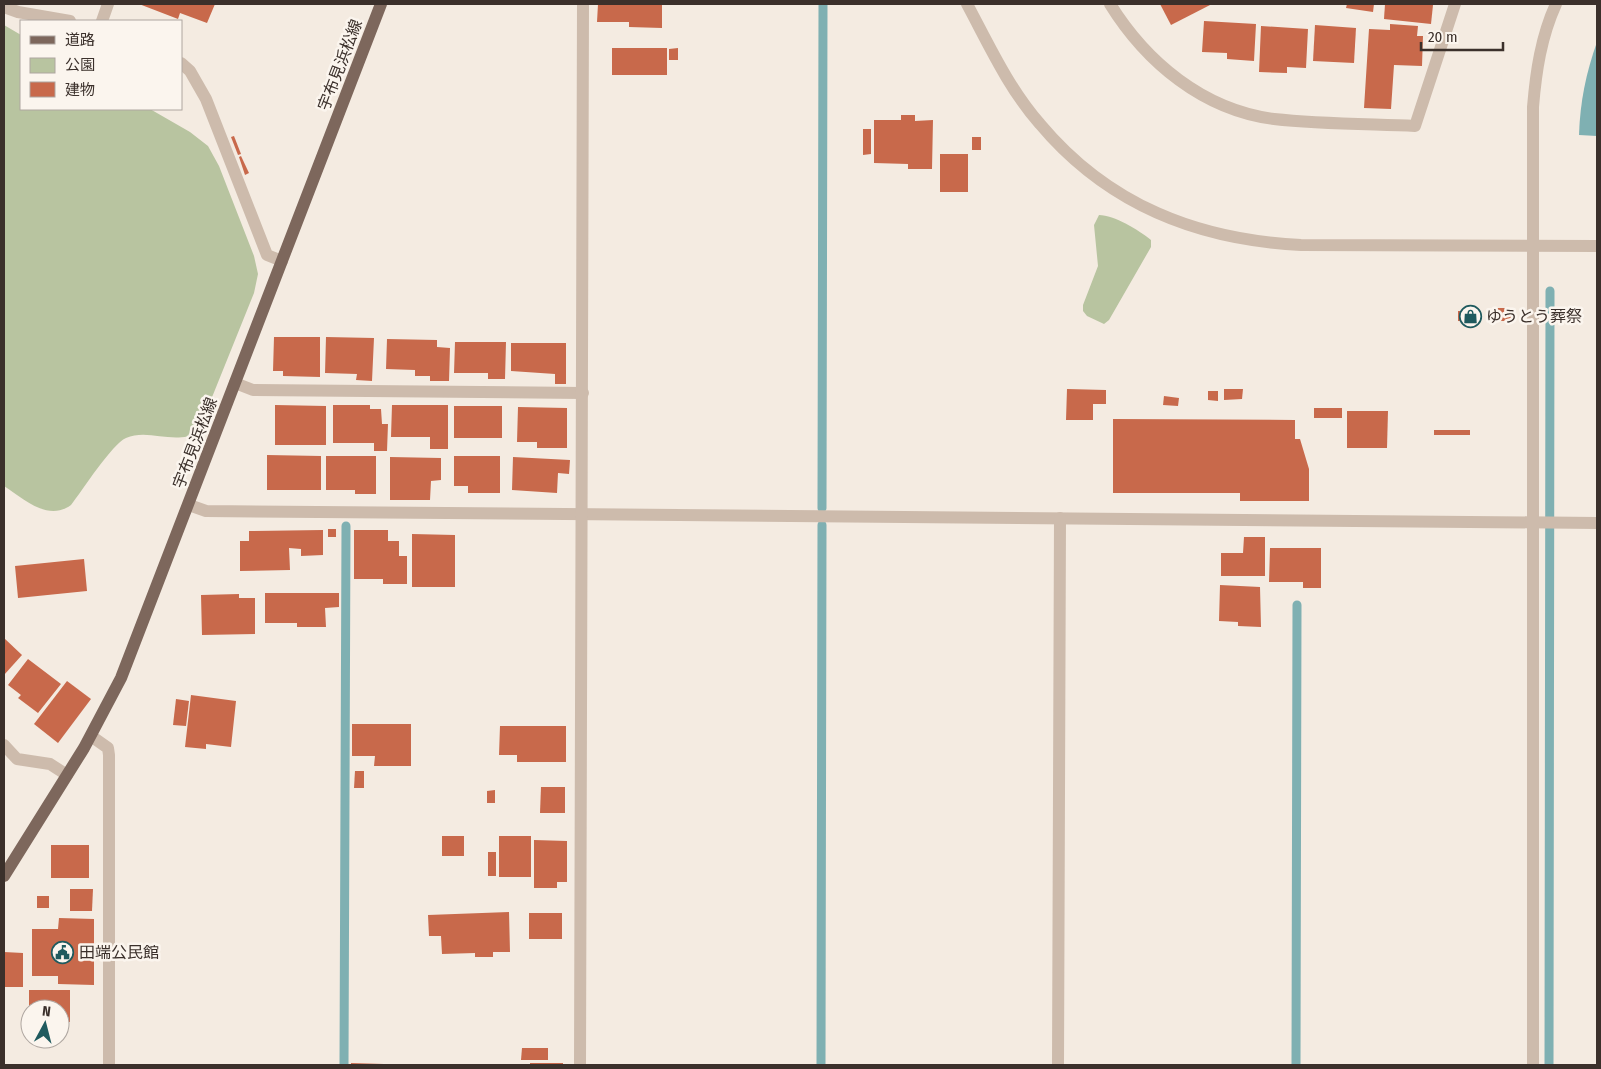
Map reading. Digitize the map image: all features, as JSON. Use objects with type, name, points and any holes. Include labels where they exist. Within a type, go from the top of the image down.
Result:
[{"type":"main road","name":"宇布見浜松線","points":[[4,876],[91,736],[122,678],[381,4]]},
{"type":"street","points":[[102,20],[108,4]]},
{"type":"street","points":[[580,1065],[583,4]]},
{"type":"street","points":[[967,4],[1017,94],[1039,124],[1064,151],[1093,175],[1124,196],[1157,213],[1191,227],[1227,237],[1264,243],[1597,246]]},
{"type":"street","points":[[1110,4],[1143,49],[1189,87],[1215,101],[1243,112],[1273,118],[1415,126],[1455,4]]},
{"type":"street","points":[[1532,1065],[1544,523],[1533,246],[1535,76],[1541,46],[1556,4]]},
{"type":"street","points":[[4,7],[18,12],[64,20]]},
{"type":"street","points":[[182,64],[190,71],[206,99],[267,255],[282,261]]},
{"type":"street","points":[[235,383],[252,390],[582,393]]},
{"type":"street","points":[[189,505],[206,511],[1597,523]]},
{"type":"street","points":[[1058,1065],[1060,518]]},
{"type":"street","points":[[91,736],[108,748],[109,755],[109,1065]]},
{"type":"street","points":[[4,745],[16,759]]},
{"type":"street","points":[[4,764],[16,759],[50,764],[67,775]]},
{"type":"green space","points":[[4,25],[20,34],[20,110],[152,110],[190,132],[208,146],[219,166],[254,256],[258,274],[254,293],[198,432],[180,437],[135,435],[126,438],[105,458],[71,505],[62,510],[45,510],[36,507],[4,486]]},
{"type":"green space","points":[[1099,215],[1126,224],[1151,240],[1151,247],[1109,320],[1104,324],[1087,316],[1083,311],[1083,305],[1098,266],[1094,225]]},
{"type":"water","points":[[1597,42],[1597,136],[1579,135],[1584,88]]},
{"type":"building","points":[[139,4],[215,4],[207,23],[180,13],[178,19]]},
{"type":"building","points":[[598,4],[662,4],[662,28],[629,27],[629,22],[597,22]]},
{"type":"building","points":[[1160,4],[1212,4],[1171,25]]},
{"type":"building","points":[[1347,4],[1374,4],[1373,12],[1346,8]]},
{"type":"building","points":[[1385,4],[1433,5],[1431,24],[1384,19]]},
{"type":"building","points":[[1204,21],[1256,24],[1254,61],[1227,59],[1227,53],[1202,52]]},
{"type":"building","points":[[1390,24],[1418,26],[1417,36],[1423,36],[1422,66],[1394,65],[1391,109],[1364,108],[1369,29],[1390,30]]},
{"type":"building","points":[[1315,25],[1356,28],[1354,63],[1313,61]]},
{"type":"building","points":[[1261,26],[1308,29],[1306,68],[1287,67],[1287,73],[1259,72]]},
{"type":"building","points":[[612,48],[667,48],[667,75],[612,75]]},
{"type":"building","points":[[678,48],[678,60],[669,60],[669,49]]},
{"type":"building","points":[[901,115],[915,115],[915,121],[933,120],[932,169],[908,169],[908,164],[874,163],[874,120],[901,120]]},
{"type":"building","points":[[863,129],[871,129],[871,154],[863,155]]},
{"type":"building","points":[[234,136],[241,154],[238,155],[231,137]]},
{"type":"building","points":[[972,137],[981,137],[981,150],[972,150]]},
{"type":"building","points":[[940,154],[968,154],[968,192],[940,192]]},
{"type":"building","points":[[241,156],[249,173],[245,175],[239,157]]},
{"type":"building","points":[[1496,308],[1513,308],[1513,321],[1496,321]]},
{"type":"building","name":"ゆうとう葬祭","points":[[1458,311],[1481,311],[1481,322],[1458,321]]},
{"type":"building","points":[[274,337],[320,337],[320,377],[283,376],[283,371],[273,371]]},
{"type":"building","points":[[326,337],[374,338],[372,381],[356,380],[357,374],[325,373]]},
{"type":"building","points":[[387,339],[437,340],[437,347],[450,348],[449,381],[430,381],[430,376],[415,376],[415,370],[386,369]]},
{"type":"building","points":[[455,342],[506,342],[505,379],[488,379],[488,373],[454,373]]},
{"type":"building","points":[[511,343],[566,343],[566,384],[555,384],[555,374],[511,371]]},
{"type":"building","points":[[1067,389],[1106,390],[1106,404],[1093,404],[1093,420],[1066,420]]},
{"type":"building","points":[[1224,389],[1243,389],[1242,399],[1224,400]]},
{"type":"building","points":[[1208,391],[1218,391],[1218,401],[1208,400]]},
{"type":"building","points":[[1164,396],[1179,398],[1178,406],[1163,405]]},
{"type":"building","points":[[275,405],[326,406],[326,445],[275,445]]},
{"type":"building","points":[[333,405],[370,405],[370,409],[381,409],[382,424],[388,424],[387,451],[374,451],[374,443],[333,443]]},
{"type":"building","points":[[392,405],[448,405],[448,449],[430,449],[430,437],[391,437]]},
{"type":"building","points":[[454,406],[502,406],[502,438],[454,438]]},
{"type":"building","points":[[518,407],[567,408],[567,448],[537,448],[537,442],[517,442]]},
{"type":"building","points":[[1314,408],[1342,408],[1342,418],[1314,418]]},
{"type":"building","points":[[1347,411],[1388,411],[1387,448],[1347,448]]},
{"type":"building","points":[[1113,419],[1295,420],[1295,439],[1300,439],[1309,469],[1309,501],[1240,501],[1240,493],[1113,493]]},
{"type":"building","points":[[1434,430],[1470,430],[1470,435],[1434,435]]},
{"type":"building","points":[[267,455],[321,456],[321,490],[267,490]]},
{"type":"building","points":[[326,456],[376,456],[376,494],[355,494],[355,490],[326,490]]},
{"type":"building","points":[[454,456],[500,456],[500,493],[468,493],[468,486],[454,486]]},
{"type":"building","points":[[390,457],[441,458],[441,480],[431,481],[430,500],[390,500]]},
{"type":"building","points":[[513,457],[570,460],[569,474],[558,473],[557,493],[512,490]]},
{"type":"building","points":[[328,529],[336,529],[336,537],[328,537]]},
{"type":"building","points":[[323,530],[323,555],[301,556],[301,549],[289,548],[290,570],[240,571],[240,541],[249,541],[249,531]]},
{"type":"building","points":[[354,530],[388,530],[388,541],[399,541],[399,556],[407,556],[407,584],[383,584],[383,579],[354,579]]},
{"type":"building","points":[[412,534],[455,535],[455,587],[412,587]]},
{"type":"building","points":[[1244,537],[1265,537],[1265,576],[1221,576],[1221,553],[1243,553]]},
{"type":"building","points":[[1270,548],[1321,548],[1321,588],[1303,588],[1303,582],[1269,582]]},
{"type":"building","points":[[84,559],[87,591],[18,598],[15,566]]},
{"type":"building","points":[[1220,585],[1260,587],[1261,627],[1238,626],[1238,622],[1219,621]]},
{"type":"building","points":[[265,593],[339,593],[339,607],[325,608],[326,627],[297,627],[297,623],[265,623]]},
{"type":"building","points":[[239,594],[239,598],[255,598],[255,634],[202,635],[201,595]]},
{"type":"building","points":[[4,638],[22,655],[4,675]]},
{"type":"building","points":[[28,659],[61,684],[38,713],[18,698],[21,695],[8,685]]},
{"type":"building","points":[[67,681],[91,699],[58,743],[34,724]]},
{"type":"building","points":[[191,695],[236,701],[231,747],[206,744],[206,749],[185,747]]},
{"type":"building","points":[[176,699],[189,701],[186,726],[173,725]]},
{"type":"building","points":[[352,724],[411,724],[411,766],[374,766],[375,756],[352,756]]},
{"type":"building","points":[[500,726],[566,726],[566,762],[517,762],[517,755],[499,755]]},
{"type":"building","points":[[355,771],[364,771],[364,788],[354,788]]},
{"type":"building","points":[[541,787],[565,787],[565,813],[540,813]]},
{"type":"building","points":[[495,790],[495,803],[487,803],[487,791]]},
{"type":"building","points":[[442,836],[464,836],[464,856],[442,856]]},
{"type":"building","points":[[499,836],[531,836],[531,877],[499,877]]},
{"type":"building","points":[[534,840],[567,841],[567,882],[557,882],[557,888],[534,888]]},
{"type":"building","points":[[51,845],[89,845],[89,878],[51,878]]},
{"type":"building","points":[[488,852],[496,852],[496,876],[488,876]]},
{"type":"building","points":[[70,889],[93,889],[92,911],[70,911]]},
{"type":"building","points":[[37,896],[49,896],[49,908],[37,908]]},
{"type":"building","points":[[509,912],[510,952],[493,952],[493,957],[475,957],[475,953],[442,954],[441,936],[429,936],[428,915]]},
{"type":"building","points":[[529,913],[562,913],[562,939],[529,939]]},
{"type":"building","name":"田端公民館","points":[[59,918],[94,919],[94,985],[58,984],[58,976],[32,976],[32,929],[58,929]]},
{"type":"building","points":[[4,952],[23,953],[23,987],[4,987]]},
{"type":"building","points":[[29,990],[70,990],[70,999],[29,999]]},
{"type":"building","points":[[522,1048],[548,1048],[548,1060],[521,1060]]},
{"type":"building","points":[[351,1063],[384,1064],[384,1065],[351,1065]]},
{"type":"building","points":[[530,1063],[563,1063],[563,1065],[530,1065]]},
{"type":"waterway","points":[[822,508],[823,4]]},
{"type":"waterway","points":[[1549,1065],[1550,291]]},
{"type":"waterway","points":[[821,1065],[822,525]]},
{"type":"waterway","points":[[344,1065],[346,526]]},
{"type":"waterway","points":[[1296,1065],[1297,605]]},
{"type":"place","name":"ゆうとう葬祭","points":[[1470,316]]},
{"type":"place","name":"田端公民館","points":[[63,952]]}]
